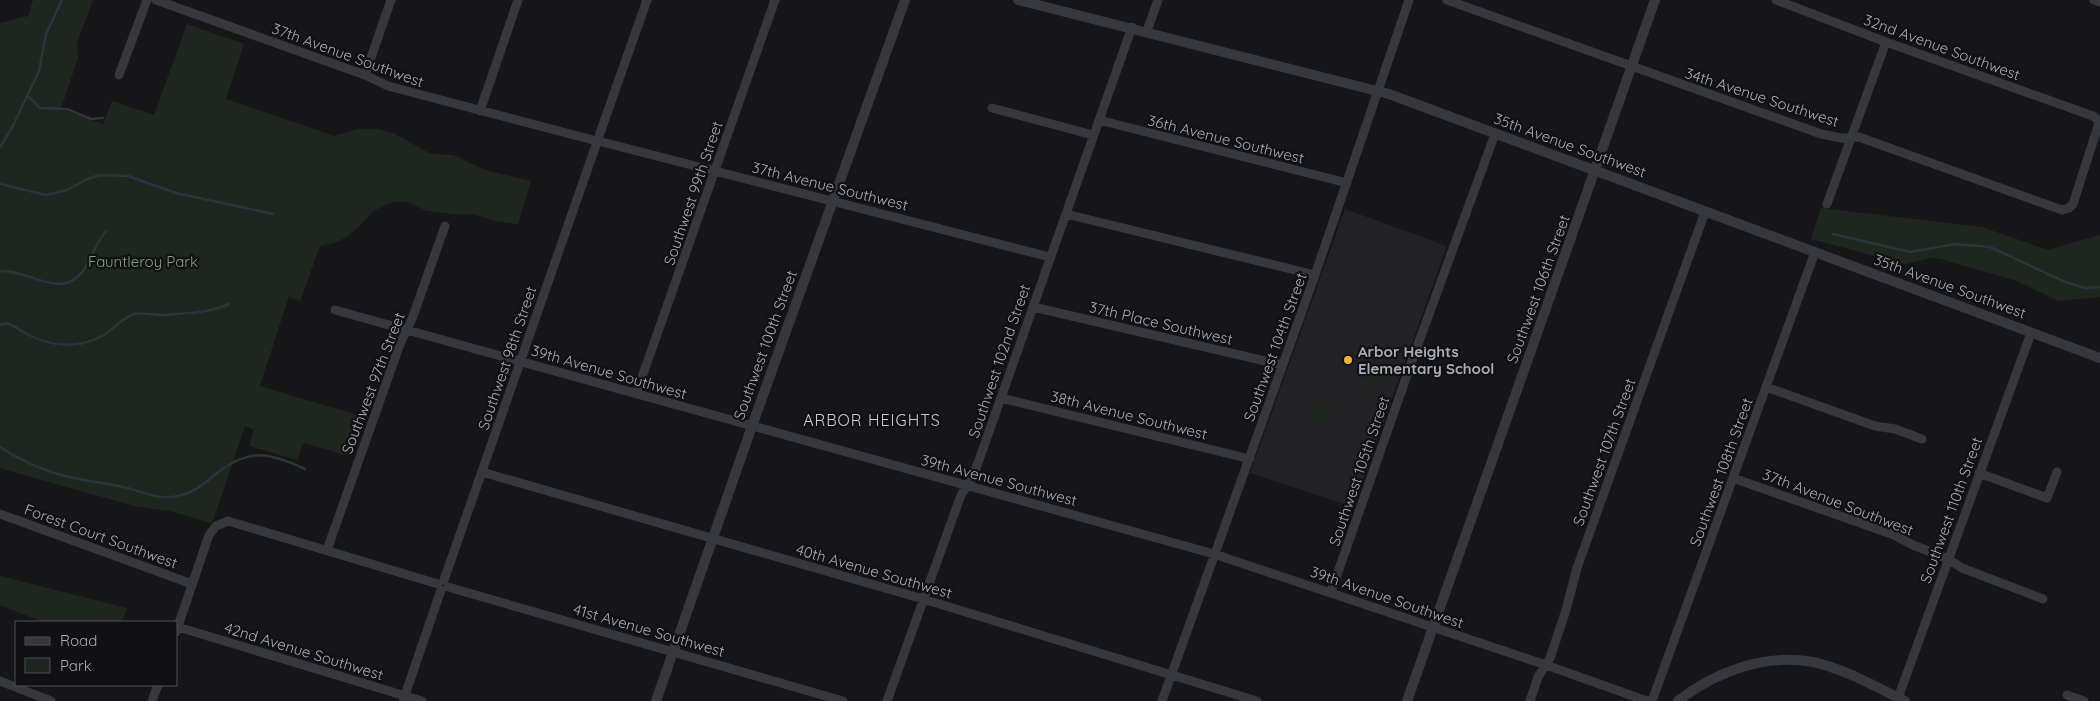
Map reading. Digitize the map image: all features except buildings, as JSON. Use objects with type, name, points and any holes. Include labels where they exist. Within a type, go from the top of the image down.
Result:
[{"type":"street","points":[[119,75],[147,0]]},
{"type":"street","name":"37th Avenue Southwest","points":[[156,0],[365,75],[388,86],[1050,257]]},
{"type":"street","points":[[365,75],[391,0]]},
{"type":"street","points":[[480,111],[518,0]]},
{"type":"street","name":"Southwest 98th Street","points":[[404,698],[646,0]]},
{"type":"street","name":"Southwest 99th Street","points":[[636,394],[775,0]]},
{"type":"street","name":"Southwest 100th Street","points":[[656,701],[752,426],[905,0]]},
{"type":"street","name":"35th Avenue Southwest","points":[[1018,0],[1378,90],[2100,358]]},
{"type":"street","points":[[1147,31],[1158,0]]},
{"type":"street","name":"Southwest 104th Street","points":[[1162,701],[1315,276],[1409,0]]},
{"type":"street","name":"34th Avenue Southwest","points":[[1448,0],[1632,68],[1822,134],[1841,138],[1859,137],[2062,210],[2069,208]]},
{"type":"street","name":"Southwest 106th Street","points":[[1407,701],[1656,0]]},
{"type":"street","name":"32nd Avenue Southwest","points":[[1776,0],[1886,42],[2093,116],[2098,120],[2098,126],[2073,204],[2069,208]]},
{"type":"street","points":[[2094,0],[2100,2]]},
{"type":"street","name":"Southwest 102nd Street","points":[[886,701],[961,494],[973,477],[1132,28]]},
{"type":"street","points":[[1827,204],[1886,42]]},
{"type":"street","points":[[992,108],[1093,135]]},
{"type":"street","name":"36th Avenue Southwest","points":[[1099,120],[1347,183]]},
{"type":"street","name":"Southwest 105th Street","points":[[1330,592],[1495,134]]},
{"type":"street","name":"Southwest 107th Street","points":[[1530,701],[1538,676],[1546,665],[1566,610],[1576,568],[1705,212]]},
{"type":"street","points":[[1066,214],[1315,276]]},
{"type":"street","name":"Southwest 97th Street","points":[[326,550],[400,344],[445,226]]},
{"type":"street","name":"Southwest 108th Street","points":[[1652,701],[1815,252]]},
{"type":"street","name":"37th Place Southwest","points":[[1033,307],[1282,365]]},
{"type":"street","name":"39th Avenue Southwest","points":[[335,310],[1214,554],[1648,701]]},
{"type":"street","name":"Southwest 110th Street","points":[[1902,699],[1948,559],[2031,333]]},
{"type":"street","points":[[1766,388],[1875,426],[1895,429],[1922,439]]},
{"type":"street","name":"38th Avenue Southwest","points":[[1001,398],[1250,459]]},
{"type":"street","name":"40th Avenue Southwest","points":[[482,472],[923,599],[1257,701]]},
{"type":"street","points":[[1979,473],[2047,498],[2057,472]]},
{"type":"street","name":"37th Avenue Southwest","points":[[1733,478],[1894,535],[1948,559],[1962,568],[2043,599]]},
{"type":"street","name":"Forest Court Southwest","points":[[0,514],[192,584]]},
{"type":"street","name":"41st Avenue Southwest","points":[[192,584],[209,535],[216,526],[228,521],[843,701]]},
{"type":"street","points":[[178,626],[192,584]]},
{"type":"street","name":"42nd Avenue Southwest","points":[[178,629],[404,698],[422,701]]},
{"type":"street","points":[[1678,701],[1690,692],[1725,673],[1742,667],[1778,660],[1813,662],[1829,667],[1902,699]]},
{"type":"street","points":[[0,681],[51,701]]},
{"type":"street","points":[[152,701],[158,686]]},
{"type":"street","points":[[2067,695],[2084,701]]},
{"type":"shaded area","name":"Arbor Heights Elementary School","points":[[1345,209],[1447,246],[1353,507],[1250,473]]},
{"type":"green space","name":"Fauntleroy Park","points":[[33,0],[93,0],[77,43],[78,58],[61,109],[103,124],[112,101],[154,115],[187,24],[244,44],[226,99],[334,136],[357,129],[379,129],[393,133],[431,154],[453,155],[485,170],[531,181],[518,224],[496,221],[473,214],[427,211],[404,201],[389,203],[372,212],[355,231],[338,242],[320,246],[300,302],[289,296],[260,386],[364,417],[349,456],[303,443],[297,460],[249,446],[254,430],[245,426],[211,523],[170,511],[134,506],[0,468],[0,23],[28,16]]},
{"type":"green space","points":[[1821,208],[1982,227],[2048,250],[2100,235],[2100,297],[2059,301],[2014,280],[1941,259],[1931,258],[1905,264],[1811,239]]},
{"type":"green space","points":[[1365,371],[1378,374],[1384,378],[1373,394],[1366,391],[1363,375]]},
{"type":"green space","points":[[1313,406],[1337,407],[1336,420],[1329,421],[1312,416],[1311,408]]},
{"type":"green space","points":[[0,576],[127,608],[122,621],[40,621],[0,605]]},
{"type":"waterway","points":[[0,147],[13,126],[39,71],[46,34],[62,0]]},
{"type":"waterway","points":[[29,97],[40,108],[67,109],[91,119],[103,118]]},
{"type":"waterway","points":[[0,184],[46,195],[67,190],[87,179],[100,175],[128,176],[176,193],[273,214]]},
{"type":"waterway","points":[[0,271],[11,272],[56,284],[67,283],[76,278],[85,268],[106,231]]},
{"type":"waterway","points":[[1833,234],[1910,252],[1955,244],[1990,247],[2063,281],[2085,288],[2100,287]]},
{"type":"waterway","points":[[0,325],[7,323],[46,342],[66,345],[95,340],[131,315],[143,313],[162,315],[190,313],[206,311],[229,304]]},
{"type":"waterway","points":[[0,447],[26,462],[45,470],[164,497],[178,496],[190,492],[228,465],[249,456],[270,456],[305,469]]},
{"type":"place","name":"Arbor Heights Elementary School","points":[[1348,360]]},
{"type":"district","name":"ARBOR HEIGHTS","points":[[872,420]]}]
